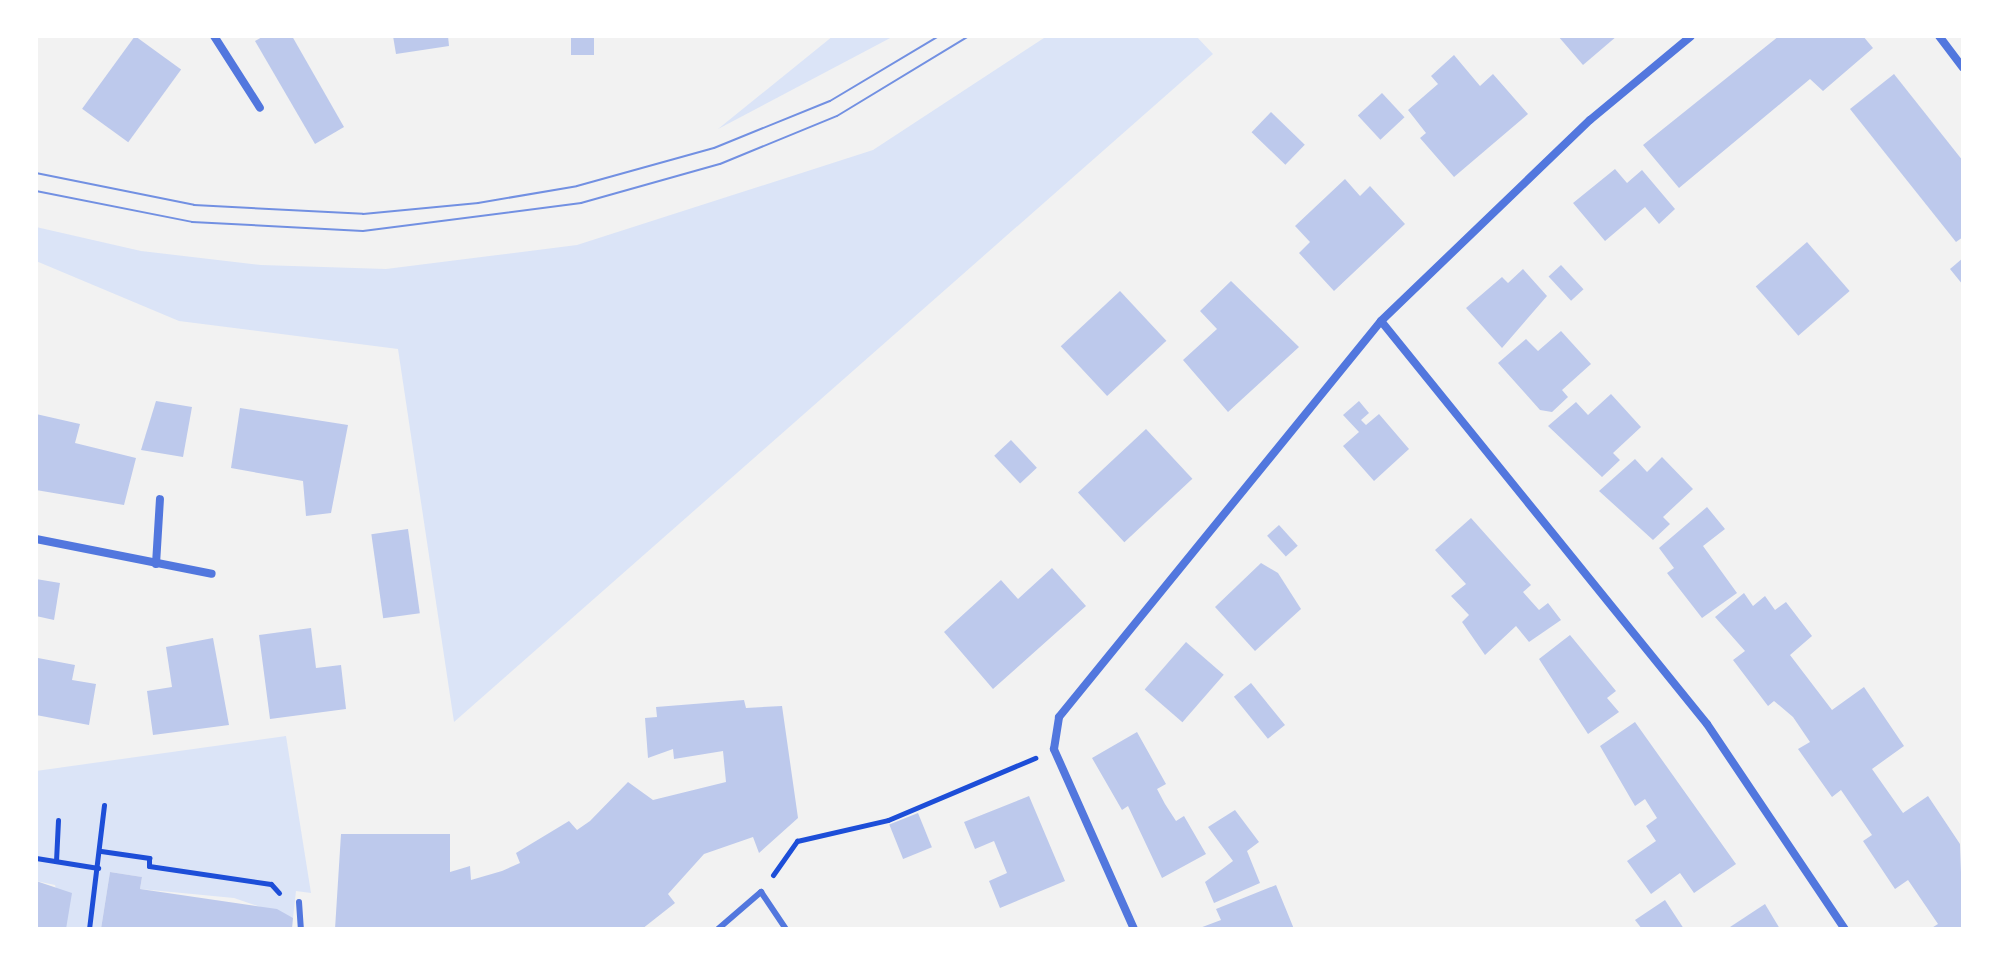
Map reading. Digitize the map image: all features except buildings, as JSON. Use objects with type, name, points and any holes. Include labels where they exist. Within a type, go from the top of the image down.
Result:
[{"type":"street","points":[[214,36],[260,108]]},
{"type":"street","points":[[1134,929],[1054,749],[1059,717],[1381,321],[1590,120],[1691,36]]},
{"type":"street","points":[[1939,36],[1963,68]]},
{"type":"street","points":[[1381,321],[1707,724],[1845,929]]},
{"type":"street","points":[[156,564],[160,499]]},
{"type":"street","points":[[36,539],[212,574]]},
{"type":"lane","points":[[718,929],[761,892],[786,929]]},
{"type":"lane","points":[[299,902],[301,929]]},
{"type":"path","points":[[761,892],[797,841],[888,820],[1054,749]]},
{"type":"path","points":[[89,929],[101,851],[104,805]]},
{"type":"path","points":[[56,861],[58,820]]},
{"type":"path","points":[[101,851],[149,858],[149,866],[271,884],[272,892],[290,895]]},
{"type":"path","points":[[36,858],[98,868]]},
{"type":"shaded area","points":[[833,36],[894,36],[718,129]]},
{"type":"shaded area","points":[[1047,36],[1196,36],[1213,54],[454,722],[398,349],[179,321],[36,261],[36,227],[141,251],[261,265],[386,269],[577,245],[873,150]]},
{"type":"shaded area","points":[[286,736],[311,893],[296,891],[293,918],[234,898],[140,889],[142,877],[110,872],[101,929],[66,929],[55,885],[36,881],[36,771]]},
{"type":"tram line","points":[[36,173],[194,205],[363,214],[478,203],[577,186],[714,148],[830,101],[939,36]]},
{"type":"tram line","points":[[36,191],[192,222],[363,231],[581,203],[720,164],[837,116],[969,36]]}]
